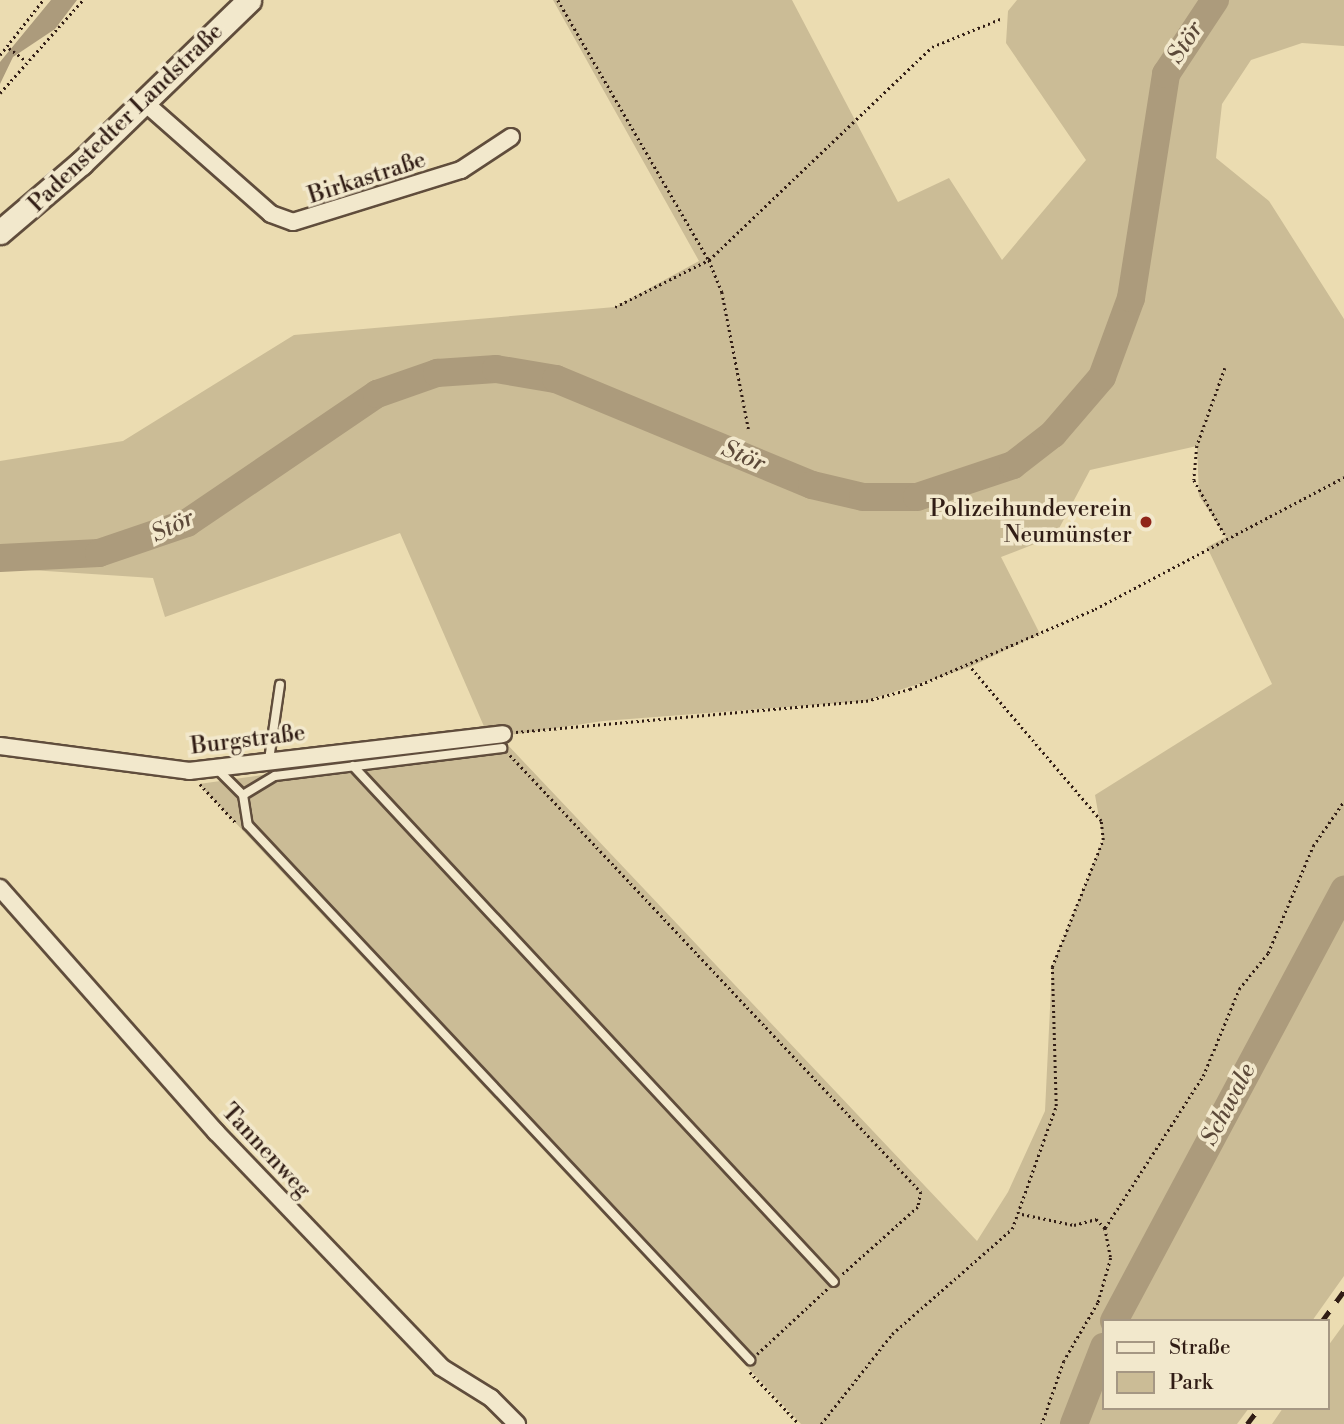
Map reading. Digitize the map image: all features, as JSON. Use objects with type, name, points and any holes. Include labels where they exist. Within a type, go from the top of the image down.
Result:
[{"type":"street","name":"Padenstedter Landstraße","points":[[0,232],[144,102],[249,0]]},
{"type":"street","name":"Birkastraße","points":[[144,102],[271,214],[293,222],[461,170],[511,138]]},
{"type":"street","name":"Burgstraße","points":[[0,746],[176,772],[218,770],[269,760],[503,741]]},
{"type":"street","name":"Tannenweg","points":[[0,888],[164,1076],[441,1367],[484,1392],[517,1424]]},
{"type":"lane","points":[[269,760],[280,685]]},
{"type":"lane","points":[[243,795],[275,776],[503,741]]},
{"type":"lane","points":[[353,766],[834,1282]]},
{"type":"lane","points":[[218,770],[243,795],[248,825],[750,1360]]},
{"type":"path","points":[[0,55],[10,49],[43,0]]},
{"type":"path","points":[[0,93],[26,61],[64,28],[83,0]]},
{"type":"path","points":[[558,0],[709,260],[722,292],[749,430]]},
{"type":"path","points":[[615,307],[709,260],[932,47],[1000,19]]},
{"type":"path","points":[[10,49],[26,61]]},
{"type":"path","points":[[1225,368],[1197,446],[1194,480],[1226,537]]},
{"type":"path","points":[[503,741],[866,701],[970,667],[1344,477]]},
{"type":"path","points":[[821,1424],[892,1334],[1021,1214],[1056,1106],[1052,967],[1103,840],[1101,821],[970,667]]},
{"type":"path","points":[[503,741],[921,1192],[918,1207],[750,1360]]},
{"type":"path","points":[[1105,1228],[1203,1076],[1239,989],[1268,953],[1313,846],[1344,801]]},
{"type":"path","points":[[1021,1214],[1074,1225],[1096,1219],[1105,1228],[1111,1258],[1098,1303],[1064,1361],[1042,1424]]},
{"type":"green space","points":[[553,0],[792,0],[898,202],[949,178],[1002,260],[1086,160],[1006,43],[1008,11],[1017,0],[1344,0],[1344,46],[1302,43],[1251,60],[1222,104],[1216,158],[1269,201],[1344,319],[1344,1276],[1313,1319],[1102,1319],[1102,1410],[1248,1410],[1237,1424],[801,1424],[199,784],[504,741],[977,1241],[1008,1192],[1045,1111],[1052,967],[1103,840],[1095,795],[1272,684],[1207,547],[1226,537],[1199,496],[1197,446],[1090,470],[1055,536],[1001,557],[1040,634],[970,667],[866,701],[603,721],[489,738],[400,533],[165,617],[153,578],[0,568],[0,461],[123,441],[294,335],[615,307],[699,261]]},
{"type":"green space","points":[[1344,1324],[1344,1424],[1272,1424],[1282,1410],[1330,1410],[1330,1343]]},
{"type":"shaded area","points":[[51,0],[77,0],[55,29],[13,57],[0,84],[0,62]]},
{"type":"waterway","name":"Stör","points":[[0,558],[99,553],[187,523],[377,394],[437,373],[496,369],[556,379],[812,485],[863,497],[917,497],[1013,465],[1053,434],[1102,377],[1131,298],[1166,74],[1215,0]]},
{"type":"waterway","name":"Schwale","points":[[1115,1319],[1344,890]]},
{"type":"waterway","name":"Schwale","points":[[1074,1424],[1102,1352]]},
{"type":"railway","points":[[1323,1319],[1344,1291]]},
{"type":"railway","points":[[1247,1424],[1258,1410]]},
{"type":"place","name":"Polizeihundeverein Neumünster","points":[[1146,522]]}]
